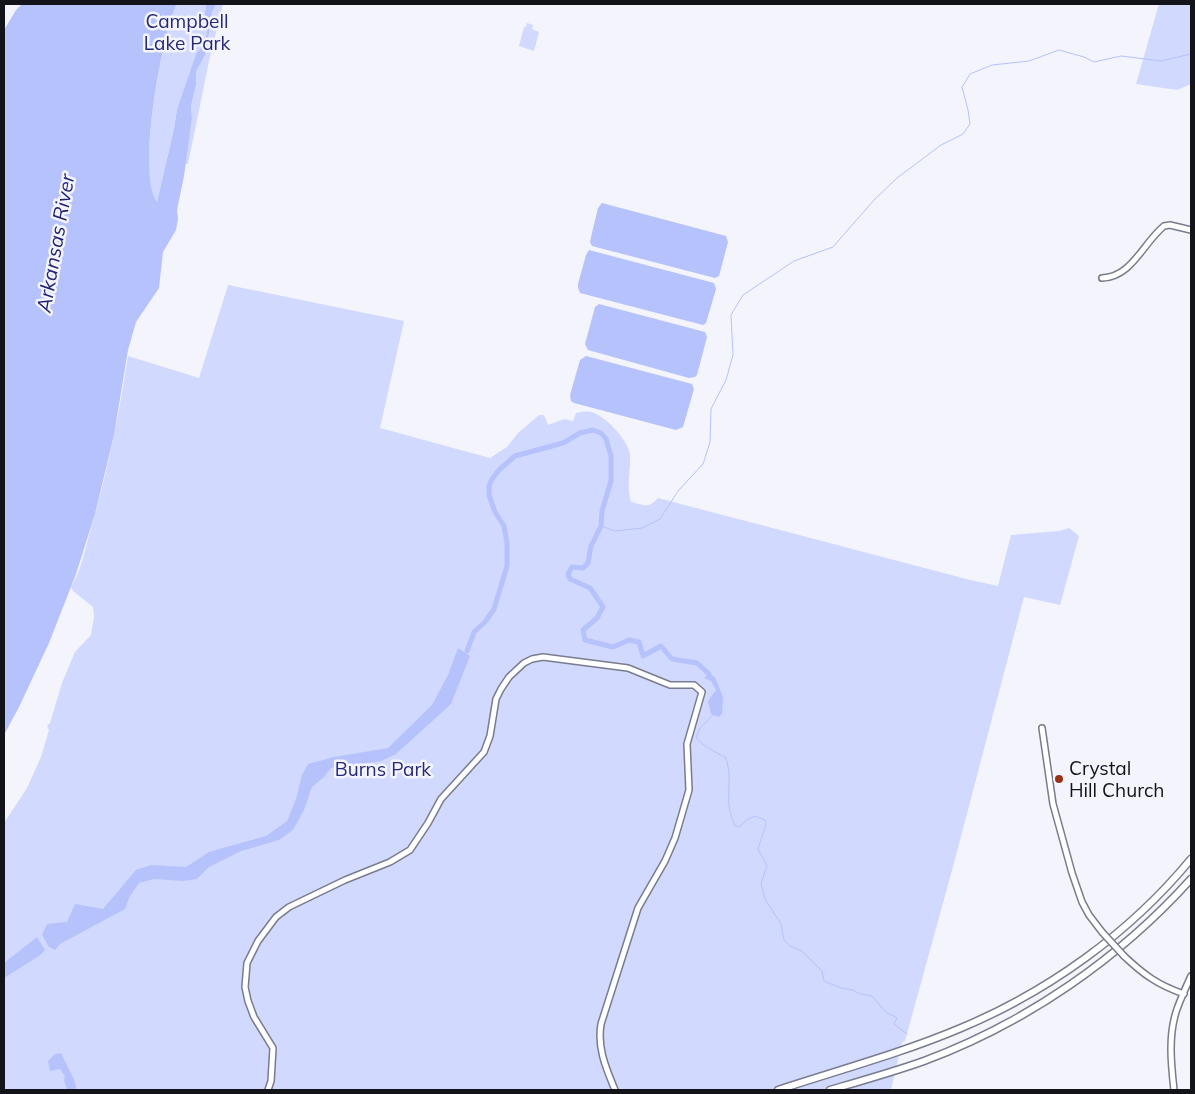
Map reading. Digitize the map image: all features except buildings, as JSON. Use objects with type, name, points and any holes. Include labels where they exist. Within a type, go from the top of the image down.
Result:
[{"type":"highway","points":[[778,1090],[918,1044],[960,1028],[1022,998],[1060,976],[1122,929],[1166,888],[1191,860]]},
{"type":"highway","points":[[830,1090],[898,1070],[945,1052],[1031,1010],[1080,978],[1118,948],[1191,879]]},
{"type":"street","points":[[1102,278],[1123,271],[1164,226],[1170,225],[1191,230]]},
{"type":"street","points":[[268,1090],[270,1086],[273,1048],[254,1017],[245,986],[247,963],[258,941],[275,918],[290,906],[345,880],[390,862],[410,850],[424,830],[441,799],[484,752],[490,736],[496,699],[509,677],[523,663],[543,657],[628,668],[670,684],[694,685],[702,692],[687,744],[689,790],[675,838],[638,908],[601,1024],[601,1052],[614,1090]]},
{"type":"street","points":[[1042,728],[1053,804],[1082,902],[1102,932],[1124,956],[1150,978],[1184,994]]},
{"type":"street","points":[[1174,1090],[1171,1054],[1172,1032],[1175,1015],[1191,976]]},
{"type":"green space","name":"Campbell Lake Park","points":[[177,4],[206,4],[204,23],[207,31],[203,45],[196,54],[177,109],[157,202],[151,188],[149,165],[150,136],[159,73],[171,20]]},
{"type":"green space","name":"Campbell Lake Park","points":[[216,4],[223,4],[188,164],[185,164],[192,118],[191,106],[196,85],[196,72],[206,53],[212,14]]},
{"type":"green space","points":[[1159,4],[1191,4],[1191,84],[1177,90],[1136,84]]},
{"type":"green space","points":[[527,23],[533,25],[532,29],[539,32],[534,51],[519,46],[524,27],[526,27]]},
{"type":"green space","name":"Burns Park","points":[[228,285],[404,321],[380,428],[490,458],[507,447],[518,433],[539,415],[544,415],[548,425],[564,419],[573,421],[576,413],[591,412],[609,423],[621,436],[629,449],[629,489],[631,502],[649,505],[658,498],[998,586],[1011,535],[1059,531],[1069,528],[1079,536],[1060,605],[1024,597],[954,863],[905,1041],[902,1042],[891,1090],[4,1090],[4,823],[27,788],[41,757],[49,730],[47,726],[50,723],[62,683],[75,652],[91,635],[94,617],[93,607],[73,591],[71,587],[82,560],[102,488],[117,423],[128,356],[199,378]]},
{"type":"water","name":"Arkansas River","points":[[22,4],[177,4],[171,20],[159,73],[150,136],[149,165],[151,188],[157,202],[177,109],[196,54],[206,37],[207,31],[204,23],[206,4],[216,4],[212,13],[206,53],[196,72],[196,85],[191,106],[192,118],[177,210],[176,230],[163,252],[159,288],[136,322],[128,350],[114,435],[95,514],[76,574],[49,643],[4,735],[4,30],[16,10]]},
{"type":"water","points":[[602,203],[726,236],[728,242],[719,276],[715,278],[592,246],[590,242],[591,237],[598,208]]},
{"type":"water","points":[[589,250],[714,283],[716,289],[706,323],[703,325],[580,293],[578,284]]},
{"type":"water","points":[[599,304],[705,332],[707,337],[697,375],[689,378],[588,350],[585,344],[595,307]]},
{"type":"water","points":[[586,356],[692,384],[694,389],[683,427],[676,430],[571,401],[570,395],[580,360]]},
{"type":"water","points":[[458,648],[470,656],[451,704],[396,754],[381,761],[360,764],[354,768],[339,766],[331,768],[312,787],[304,810],[293,830],[279,840],[241,851],[209,867],[197,879],[183,881],[154,879],[139,883],[130,896],[125,909],[60,944],[55,950],[49,947],[42,935],[47,924],[67,922],[75,904],[103,909],[136,870],[151,865],[186,867],[209,852],[266,836],[287,821],[296,799],[302,775],[308,764],[334,757],[388,748],[432,705],[448,675]]},
{"type":"water","points":[[709,674],[715,677],[723,697],[722,714],[719,717],[711,714],[708,701],[716,690],[711,681],[704,678]]},
{"type":"water","points":[[37,937],[45,950],[39,956],[4,978],[4,963]]},
{"type":"water","points":[[61,1053],[75,1082],[76,1088],[74,1090],[67,1090],[64,1080],[65,1076],[60,1069],[50,1071],[48,1061],[55,1054]]},
{"type":"waterway","points":[[601,526],[615,531],[642,528],[660,519],[678,491],[703,464],[710,442],[711,409],[726,380],[733,355],[731,315],[743,295],[794,261],[833,247],[874,200],[897,178],[941,145],[963,134],[970,124],[962,87],[970,74],[992,65],[1029,61],[1059,50],[1094,62],[1121,56],[1161,61],[1191,54]]},
{"type":"waterway","points":[[467,651],[474,632],[485,622],[494,609],[507,566],[507,543],[504,526],[495,512],[489,495],[489,486],[492,479],[515,456],[563,443],[580,433],[593,430],[601,433],[606,439],[611,456],[611,481],[602,511],[601,526],[591,546],[588,563],[583,568],[572,567],[568,574],[570,579],[590,588],[603,607],[597,618],[583,630],[585,640],[613,647],[629,640],[639,642],[643,656],[661,646],[672,659],[697,663],[709,674]]},
{"type":"waterway","points":[[713,715],[700,728],[696,738],[705,746],[726,758],[729,772],[729,805],[735,826],[740,827],[746,820],[755,816],[765,820],[766,824],[758,849],[767,866],[761,883],[765,899],[781,924],[784,940],[790,946],[802,951],[822,971],[824,981],[860,994],[872,996],[886,1012],[897,1018],[894,1024],[907,1034]]},
{"type":"place","name":"Crystal Hill Church","points":[[1059,779]]}]
